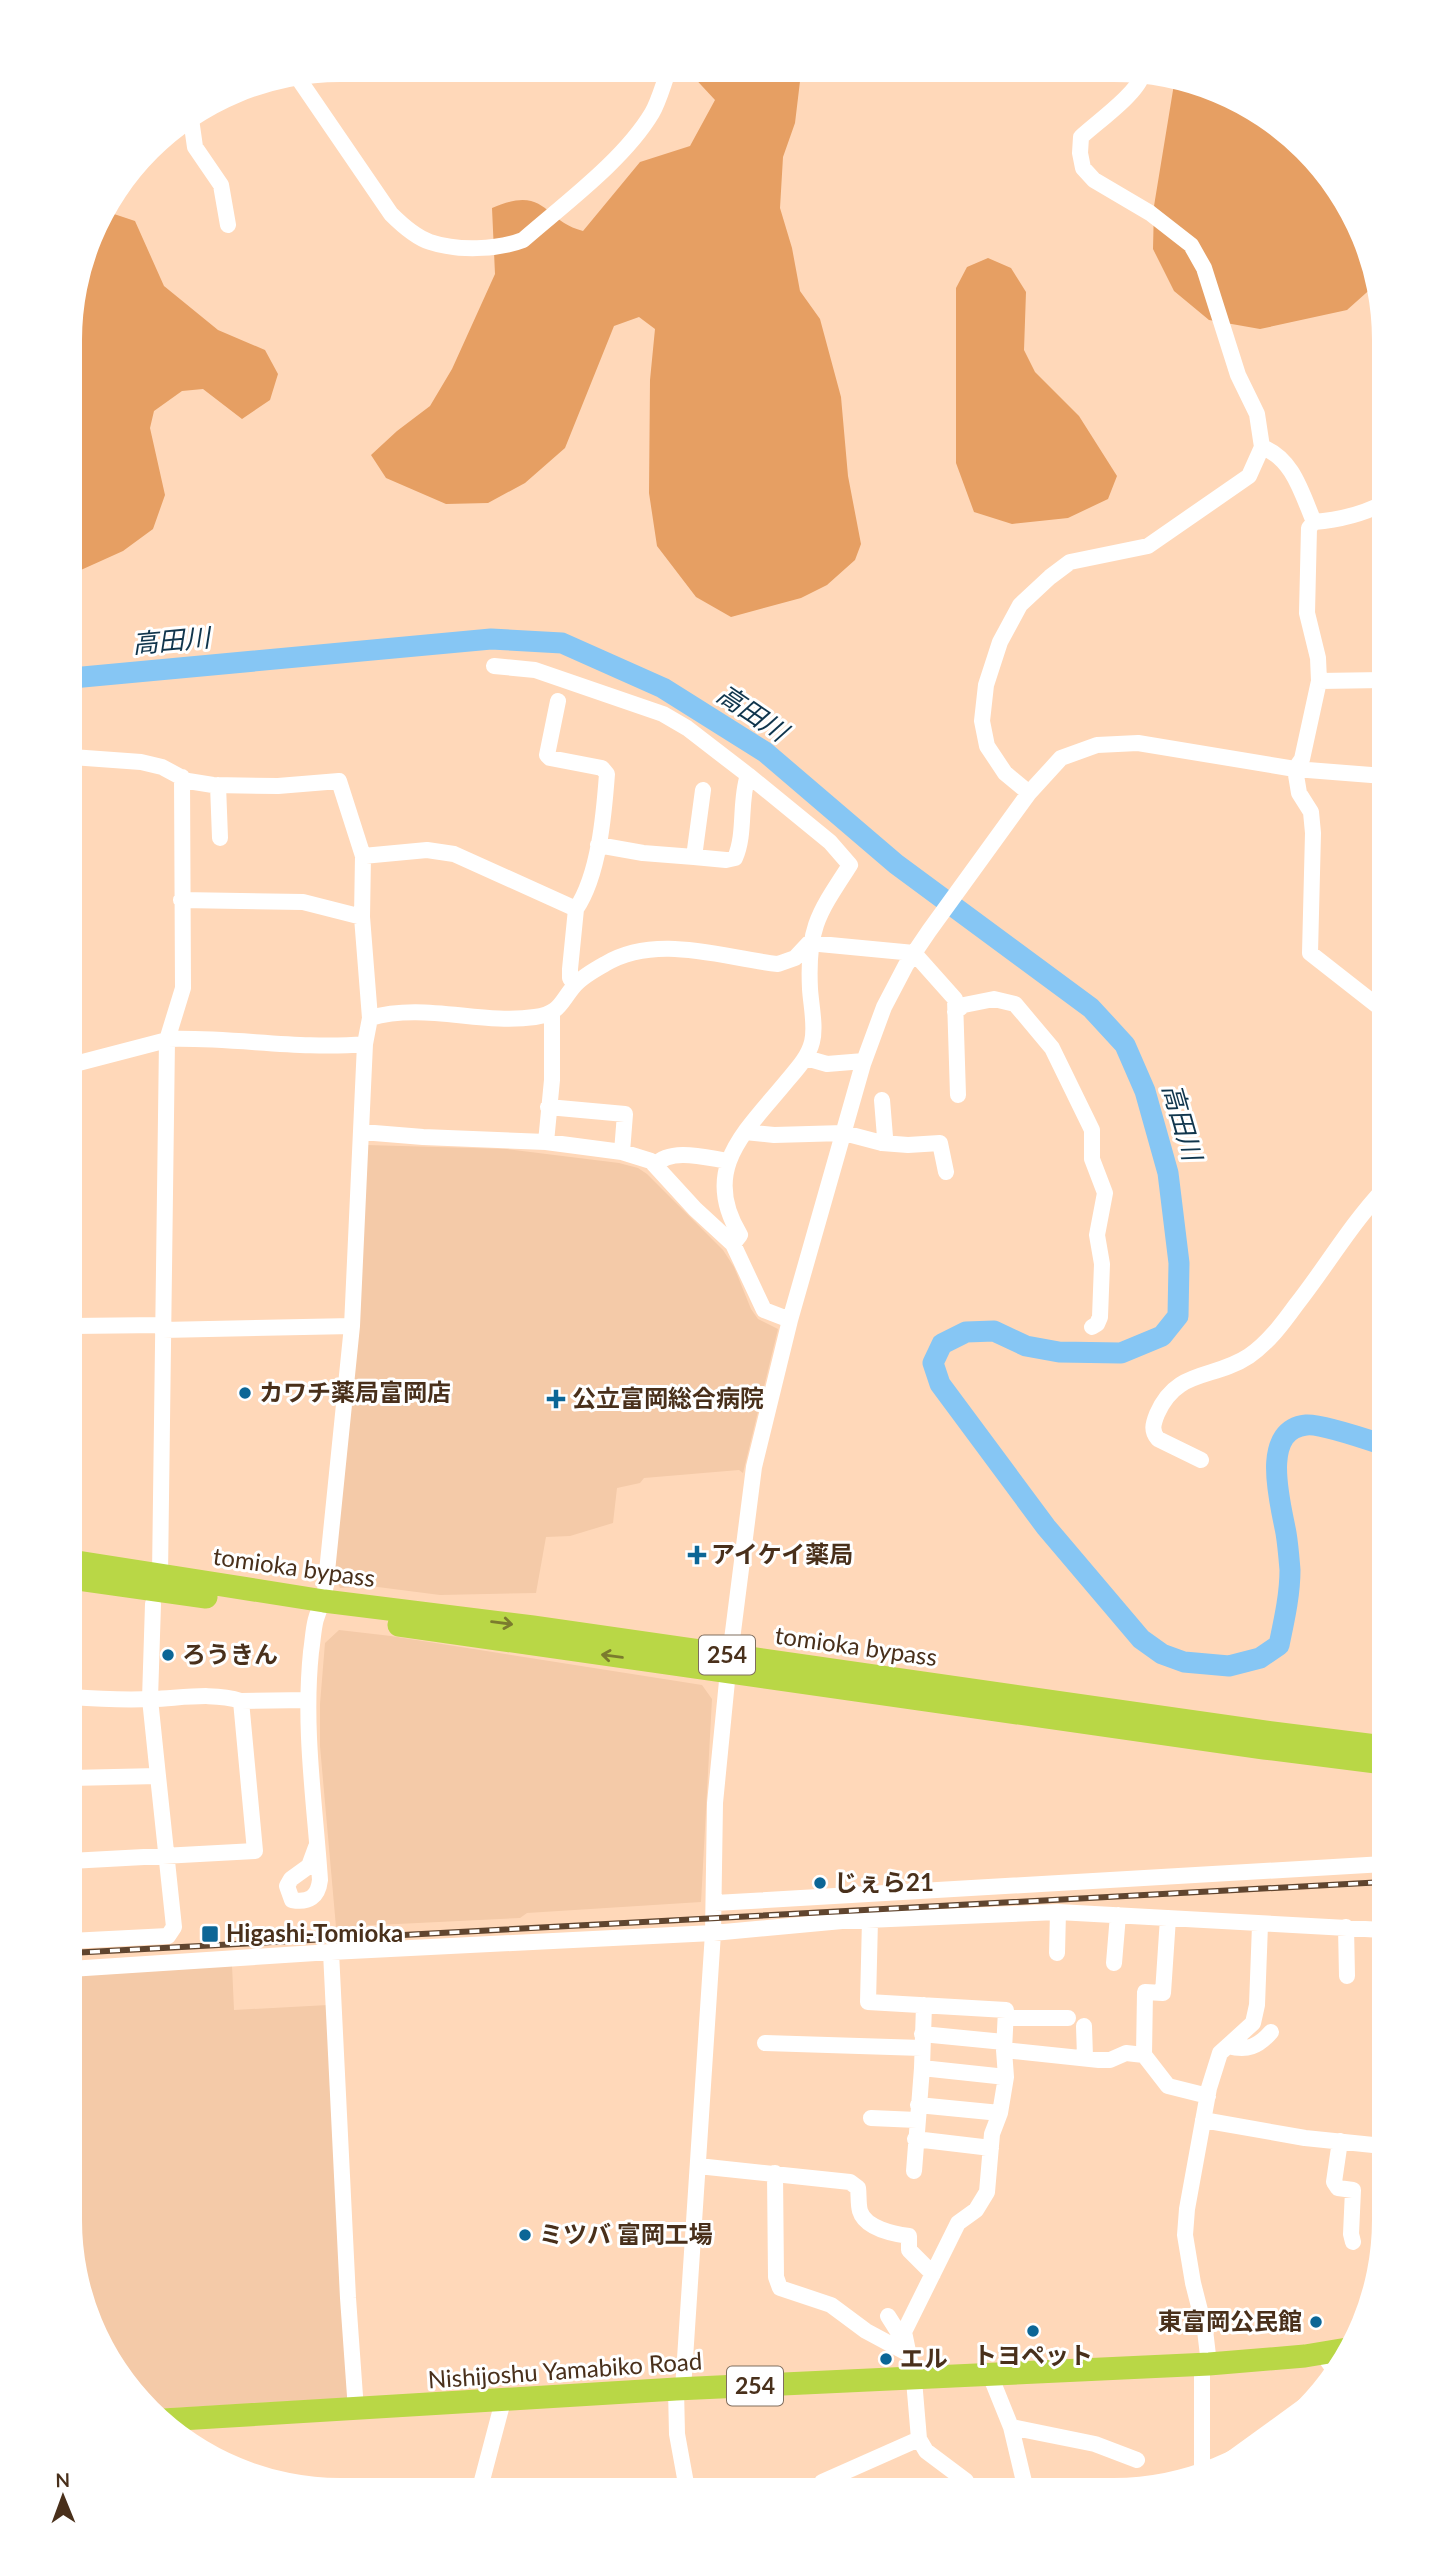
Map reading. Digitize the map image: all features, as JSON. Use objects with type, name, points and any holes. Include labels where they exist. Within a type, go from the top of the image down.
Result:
[{"type":"highway","name":"tomioka bypass","points":[[82,1563],[160,1574],[320,1607]]},
{"type":"highway","name":"tomioka bypass","points":[[82,1579],[320,1607],[1372,1745]]},
{"type":"highway","name":"tomioka bypass","points":[[730,1663],[1264,1748],[1372,1762]]},
{"type":"highway","name":"Nishijoshu Yamabiko Road","points":[[185,2425],[356,2410],[679,2389],[1205,2364],[1329,2362]]},
{"type":"street","points":[[303,85],[391,214],[407,230],[430,242],[463,247],[509,245],[523,240],[593,179],[637,134],[653,111],[664,82]]},
{"type":"street","points":[[1029,793],[1005,773],[987,746],[982,721],[986,685],[996,653],[1020,605],[1070,562],[1148,545],[1248,476],[1262,447],[1257,414],[1238,375],[1204,268],[1191,245],[1150,214],[1094,180],[1083,168],[1081,137],[1129,96],[1138,83]]},
{"type":"street","points":[[192,129],[195,147],[221,185],[228,225]]},
{"type":"street","points":[[1262,447],[1275,451],[1293,472],[1314,522]]},
{"type":"street","points":[[1372,509],[1361,514],[1314,522],[1309,528],[1307,613],[1318,658],[1319,681],[1302,759],[1295,769],[1299,793],[1311,812],[1313,833],[1310,953],[1372,1002]]},
{"type":"street","points":[[494,666],[535,670],[663,713],[748,775],[830,842],[850,865],[819,913],[810,943],[813,1040],[806,1058],[745,1132],[728,1161],[724,1176],[726,1206],[740,1236],[733,1244]]},
{"type":"street","points":[[1319,681],[1372,681]]},
{"type":"street","points":[[558,701],[547,755],[550,758],[603,768],[607,774],[598,845],[585,897],[576,909],[569,969],[570,978],[575,985]]},
{"type":"street","points":[[685,2478],[677,2434],[679,2389],[698,2166],[715,1903],[715,1803],[754,1467],[790,1320],[864,1061],[884,1007],[929,931],[1029,793],[1061,758],[1097,745],[1138,743],[1295,769],[1372,775]]},
{"type":"street","points":[[82,758],[141,762],[162,767],[188,781],[218,785],[278,786],[339,781],[363,856],[362,917],[370,1018],[365,1044],[352,1326],[308,1696],[307,1737],[316,1847]]},
{"type":"street","points":[[598,845],[643,853],[726,860],[735,858],[740,848],[743,789],[748,775]]},
{"type":"street","points":[[160,1574],[168,1040],[183,988],[182,777]]},
{"type":"street","points":[[218,785],[219,838]]},
{"type":"street","points":[[694,857],[703,790]]},
{"type":"street","points":[[363,856],[427,850],[454,854],[576,909]]},
{"type":"street","points":[[181,900],[303,902],[362,917]]},
{"type":"street","points":[[810,943],[914,953],[954,999],[958,1096]]},
{"type":"street","points":[[370,1018],[411,1012],[534,1017],[552,1013],[565,1002],[575,985],[622,955],[644,950],[673,949],[778,964],[795,958],[810,943]]},
{"type":"street","points":[[955,1012],[964,1005],[994,999],[1015,1004],[1052,1048],[1092,1130],[1093,1159],[1105,1193],[1097,1235],[1102,1265],[1100,1317],[1092,1327]]},
{"type":"street","points":[[546,1142],[552,1080],[552,1013]]},
{"type":"street","points":[[82,1062],[168,1040],[207,1038],[341,1046],[365,1044]]},
{"type":"street","points":[[806,1058],[827,1064],[864,1061]]},
{"type":"street","points":[[882,1100],[885,1137],[882,1143]]},
{"type":"street","points":[[548,1107],[625,1114],[622,1152]]},
{"type":"street","points":[[362,1132],[423,1138],[546,1142],[622,1152],[651,1161],[695,1209],[733,1244],[764,1310],[790,1320]]},
{"type":"street","points":[[745,1132],[774,1135],[844,1133],[882,1143],[940,1143],[946,1172]]},
{"type":"street","points":[[655,1165],[661,1159],[677,1155],[728,1161]]},
{"type":"street","points":[[1201,1460],[1158,1439],[1154,1434],[1153,1425],[1167,1395],[1185,1381],[1221,1370],[1249,1357],[1274,1334],[1372,1205]]},
{"type":"street","points":[[82,1326],[352,1326]]},
{"type":"street","points":[[82,1940],[168,1936],[174,1927],[150,1699],[153,1604]]},
{"type":"street","points":[[82,1697],[197,1697],[241,1701],[308,1696]]},
{"type":"street","points":[[82,1860],[255,1851],[241,1701]]},
{"type":"street","points":[[82,1778],[158,1776]]},
{"type":"street","points":[[715,1903],[1372,1865]]},
{"type":"street","points":[[1057,1953],[1058,1912]]},
{"type":"street","points":[[82,1968],[331,1952],[713,1933],[870,1920],[1058,1912],[1372,1929]]},
{"type":"street","points":[[1114,1963],[1118,1915]]},
{"type":"street","points":[[1168,1919],[1163,1993],[1145,1992],[1144,2055],[1168,2086],[1208,2096]]},
{"type":"street","points":[[870,1920],[868,2002],[1006,2010],[1006,2077],[1000,2113],[992,2134],[987,2192],[976,2210],[958,2223],[904,2332],[915,2379],[919,2439],[926,2451],[963,2478]]},
{"type":"street","points":[[1202,2462],[1205,2330],[1185,2235],[1187,2209],[1208,2096],[1220,2053],[1253,2023],[1257,2005],[1260,1925]]},
{"type":"street","points":[[1346,1927],[1348,1976]]},
{"type":"street","points":[[331,1952],[356,2410]]},
{"type":"street","points":[[914,2171],[924,2005]]},
{"type":"street","points":[[1006,2018],[1068,2018]]},
{"type":"street","points":[[1084,2026],[1085,2057]]},
{"type":"street","points":[[1228,2046],[1239,2049],[1259,2045],[1270,2032]]},
{"type":"street","points":[[765,2043],[922,2041],[1004,2046],[1110,2060],[1126,2053],[1144,2055]]},
{"type":"street","points":[[922,2068],[1006,2077]]},
{"type":"street","points":[[871,2118],[917,2113],[1000,2113]]},
{"type":"street","points":[[1203,2120],[1305,2138],[1372,2145]]},
{"type":"street","points":[[915,2139],[991,2148]]},
{"type":"street","points":[[1340,2141],[1335,2186],[1353,2190],[1350,2234],[1353,2242]]},
{"type":"street","points":[[698,2166],[850,2182],[858,2188],[859,2210],[863,2218],[890,2233],[909,2236],[909,2250],[933,2274]]},
{"type":"street","points":[[775,2173],[776,2277],[780,2288],[831,2305],[866,2331],[907,2349]]},
{"type":"street","points":[[888,2316],[907,2349]]},
{"type":"street","points":[[990,2375],[1011,2427],[1023,2478]]},
{"type":"street","points":[[483,2478],[503,2401]]},
{"type":"street","points":[[1011,2427],[1096,2444],[1137,2460]]},
{"type":"street","points":[[831,2478],[919,2439]]},
{"type":"shaded area","points":[[698,82],[800,82],[795,123],[783,157],[780,208],[792,248],[800,291],[820,319],[841,397],[848,476],[861,544],[855,560],[827,585],[801,598],[731,617],[696,597],[657,546],[649,493],[650,380],[655,329],[639,317],[614,326],[565,448],[525,483],[488,503],[446,504],[386,478],[371,455],[430,406],[452,369],[495,274],[492,208],[524,200],[534,202],[570,226],[583,231],[640,162],[690,146],[715,100]]},
{"type":"shaded area","points":[[1173,89],[1213,102],[1243,117],[1271,136],[1308,170],[1345,226],[1358,257],[1367,292],[1347,310],[1260,329],[1209,320],[1174,291],[1153,249],[1154,206]]},
{"type":"shaded area","points":[[115,214],[135,221],[164,286],[218,330],[265,350],[278,374],[270,400],[242,419],[203,389],[182,391],[154,411],[150,428],[165,495],[153,529],[123,551],[82,569],[84,306],[96,257]]},
{"type":"shaded area","points":[[988,258],[1011,268],[1026,292],[1024,350],[1035,372],[1079,416],[1117,476],[1108,499],[1068,518],[1012,524],[974,512],[956,463],[956,288],[967,267]]},
{"type":"shaded area","name":"公立富岡総合病院","points":[[366,1145],[507,1149],[619,1163],[638,1168],[647,1174],[723,1250],[734,1267],[751,1309],[758,1319],[778,1329],[743,1473],[739,1470],[644,1478],[640,1483],[617,1488],[613,1523],[570,1536],[546,1537],[536,1593],[440,1595],[370,1586],[340,1588],[333,1572]]},
{"type":"shaded area","points":[[339,1630],[702,1685],[712,1699],[701,1902],[527,1913],[520,1918],[336,1927],[320,1746],[320,1704],[325,1643]]},
{"type":"shaded area","points":[[232,1965],[234,2010],[328,2005],[349,2398],[164,2408],[146,2390],[117,2349],[96,2303],[84,2254],[82,1974]]},
{"type":"waterway","name":"高田川","points":[[82,677],[491,639],[562,643],[663,688],[765,752],[896,864],[1091,1008],[1125,1045],[1145,1091],[1168,1173],[1179,1263],[1178,1316],[1162,1336],[1121,1353],[1059,1352],[1026,1346],[994,1331],[966,1332],[942,1344],[933,1363],[940,1384],[1046,1527],[1141,1639],[1162,1654],[1184,1662],[1229,1666],[1260,1658],[1279,1645],[1290,1570],[1276,1470],[1282,1440],[1291,1430],[1312,1425],[1372,1441]]},
{"type":"railway","points":[[82,1952],[1372,1883]]},
{"type":"place","name":"カワチ薬局富岡店","points":[[245,1393]]},
{"type":"place","name":"公立富岡総合病院","points":[[556,1399]]},
{"type":"place","name":"アイケイ薬局","points":[[697,1555]]},
{"type":"place","name":"ろうきん","points":[[168,1655]]},
{"type":"place","name":"じぇら21","points":[[820,1883]]},
{"type":"place","name":"Higashi-Tomioka","points":[[210,1934]]},
{"type":"place","name":"ミツバ 富岡工場","points":[[525,2235]]},
{"type":"place","name":"東富岡公民館","points":[[1316,2322]]},
{"type":"place","name":"トヨペット","points":[[1033,2331]]},
{"type":"place","name":"エル","points":[[886,2359]]}]
